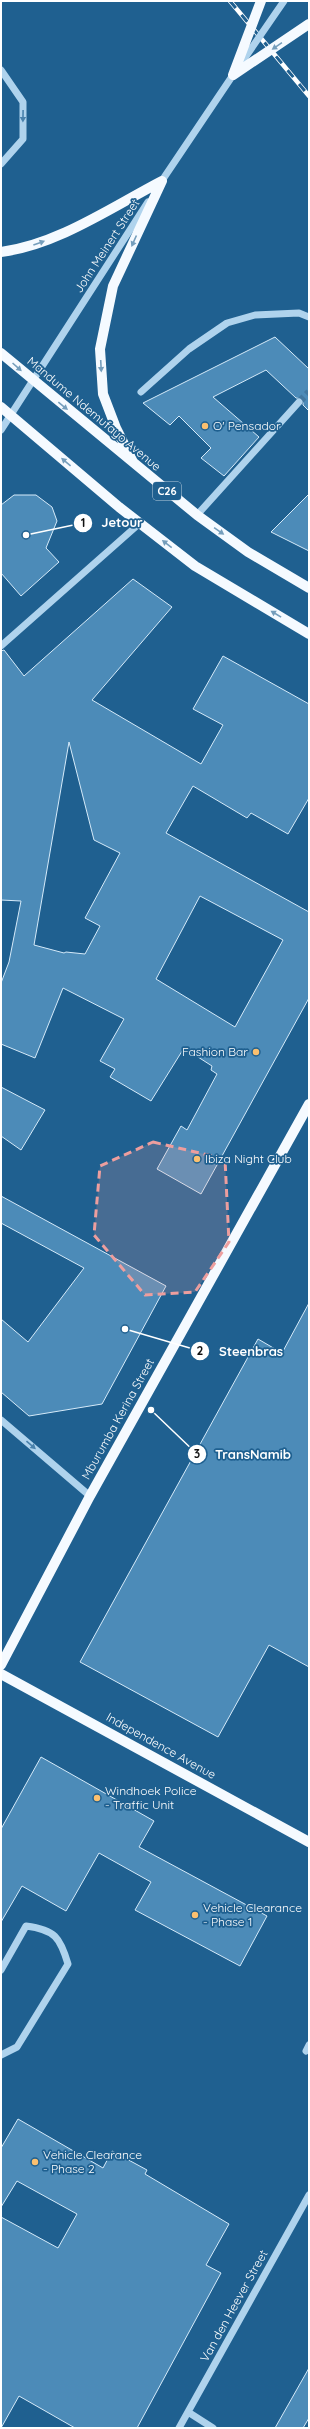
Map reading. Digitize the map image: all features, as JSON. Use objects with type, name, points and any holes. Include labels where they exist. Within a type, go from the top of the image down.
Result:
[{"type":"main road","points":[[233,75],[261,1]]},
{"type":"main road","points":[[233,75],[309,24]]},
{"type":"main road","points":[[1,252],[21,249],[52,238],[162,180]]},
{"type":"main road","points":[[136,466],[116,428],[103,394],[100,349],[113,286],[162,180]]},
{"type":"main road","name":"Mandume Ndemufayo Avenue","points":[[1,353],[33,382],[197,515],[248,552],[309,588]]},
{"type":"main road","points":[[1,407],[140,523],[195,566],[309,634]]},
{"type":"main road","name":"Mburumba Kerina Street","points":[[1,1665],[90,1496],[308,1108]]},
{"type":"main road","name":"Independence Avenue","points":[[1,1674],[309,1842]]},
{"type":"street","name":"John Meinert Street","points":[[1,430],[162,180],[284,1]]},
{"type":"street","points":[[1,70],[23,102],[23,139],[1,164]]},
{"type":"street","points":[[141,392],[189,348],[227,323],[255,315],[299,313],[309,317]]},
{"type":"street","points":[[197,515],[299,402]]},
{"type":"street","points":[[1,646],[140,523]]},
{"type":"street","points":[[1,1420],[90,1496]]},
{"type":"street","points":[[1,1970],[26,1926],[44,1928],[62,1942],[68,1964],[17,2047],[1,2055]]},
{"type":"street","name":"Van den Heever Street","points":[[179,2428],[309,2195]]},
{"type":"street","points":[[188,2412],[213,2428]]},
{"type":"highlighted area","points":[[153,1142],[225,1159],[229,1242],[195,1292],[145,1295],[94,1235],[100,1166]]},
{"type":"building","points":[[275,337],[309,369],[309,411],[303,405],[303,399],[296,398],[266,370],[213,397],[259,437],[224,476],[201,458],[211,448],[179,416],[170,425],[143,403]]},
{"type":"building","points":[[309,494],[309,551],[271,532]]},
{"type":"building","points":[[14,495],[36,495],[52,507],[57,521],[46,548],[59,562],[21,596],[1,573],[1,505]]},
{"type":"building","points":[[133,579],[172,607],[92,700],[201,764],[223,725],[193,709],[223,656],[309,704],[309,798],[288,834],[251,813],[247,818],[193,786],[166,833],[309,912],[309,998],[201,1194],[157,1169],[181,1126],[187,1130],[217,1074],[211,1070],[212,1066],[184,1048],[151,1101],[110,1077],[115,1069],[100,1061],[124,1019],[63,988],[35,1058],[1,1044],[1,983],[9,962],[21,901],[1,900],[1,651],[4,650],[24,676]],"holes":[[[69,742],[94,840],[120,853],[85,918],[100,926],[85,954],[64,953],[34,945]],[[200,896],[283,940],[235,1027],[156,979]]]},
{"type":"building","points":[[1,1087],[45,1110],[21,1150],[1,1136]]},
{"type":"building","points":[[1,1196],[166,1286],[102,1404],[29,1416],[1,1392],[1,1319],[28,1342],[84,1268],[1,1223]]},
{"type":"building","points":[[309,1303],[309,1667],[269,1645],[218,1737],[80,1662],[258,1339],[282,1353]]},
{"type":"building","points":[[41,1757],[154,1821],[139,1847],[267,1916],[240,1966],[135,1910],[151,1882],[99,1853],[66,1911],[22,1886],[1,1922],[1,1829]]},
{"type":"building","points":[[18,2119],[103,2168],[112,2151],[147,2170],[145,2174],[229,2224],[206,2265],[221,2273],[137,2428],[75,2428],[19,2396],[1,2428],[1,2217],[58,2248],[77,2214],[17,2181],[1,2207],[1,2148]]},
{"type":"building","points":[[309,2368],[309,2418],[303,2428],[275,2428]]},
{"type":"tunnel","points":[[299,402],[309,392]]},
{"type":"railway","points":[[230,1],[309,96]]},
{"type":"place","name":"O' Pensador","points":[[205,426]]},
{"type":"place","name":"Jetour","points":[[26,535]]},
{"type":"place","name":"Fashion Bar","points":[[256,1052]]},
{"type":"place","name":"Ibiza Night Club","points":[[197,1159]]},
{"type":"place","name":"Steenbras","points":[[125,1329]]},
{"type":"place","name":"TransNamib","points":[[151,1410]]},
{"type":"place","name":"Windhoek Police - Traffic Unit","points":[[97,1798]]},
{"type":"place","name":"Vehicle Clearance - Phase 1","points":[[195,1915]]},
{"type":"place","name":"Vehicle Clearance - Phase 2","points":[[35,2162]]}]
